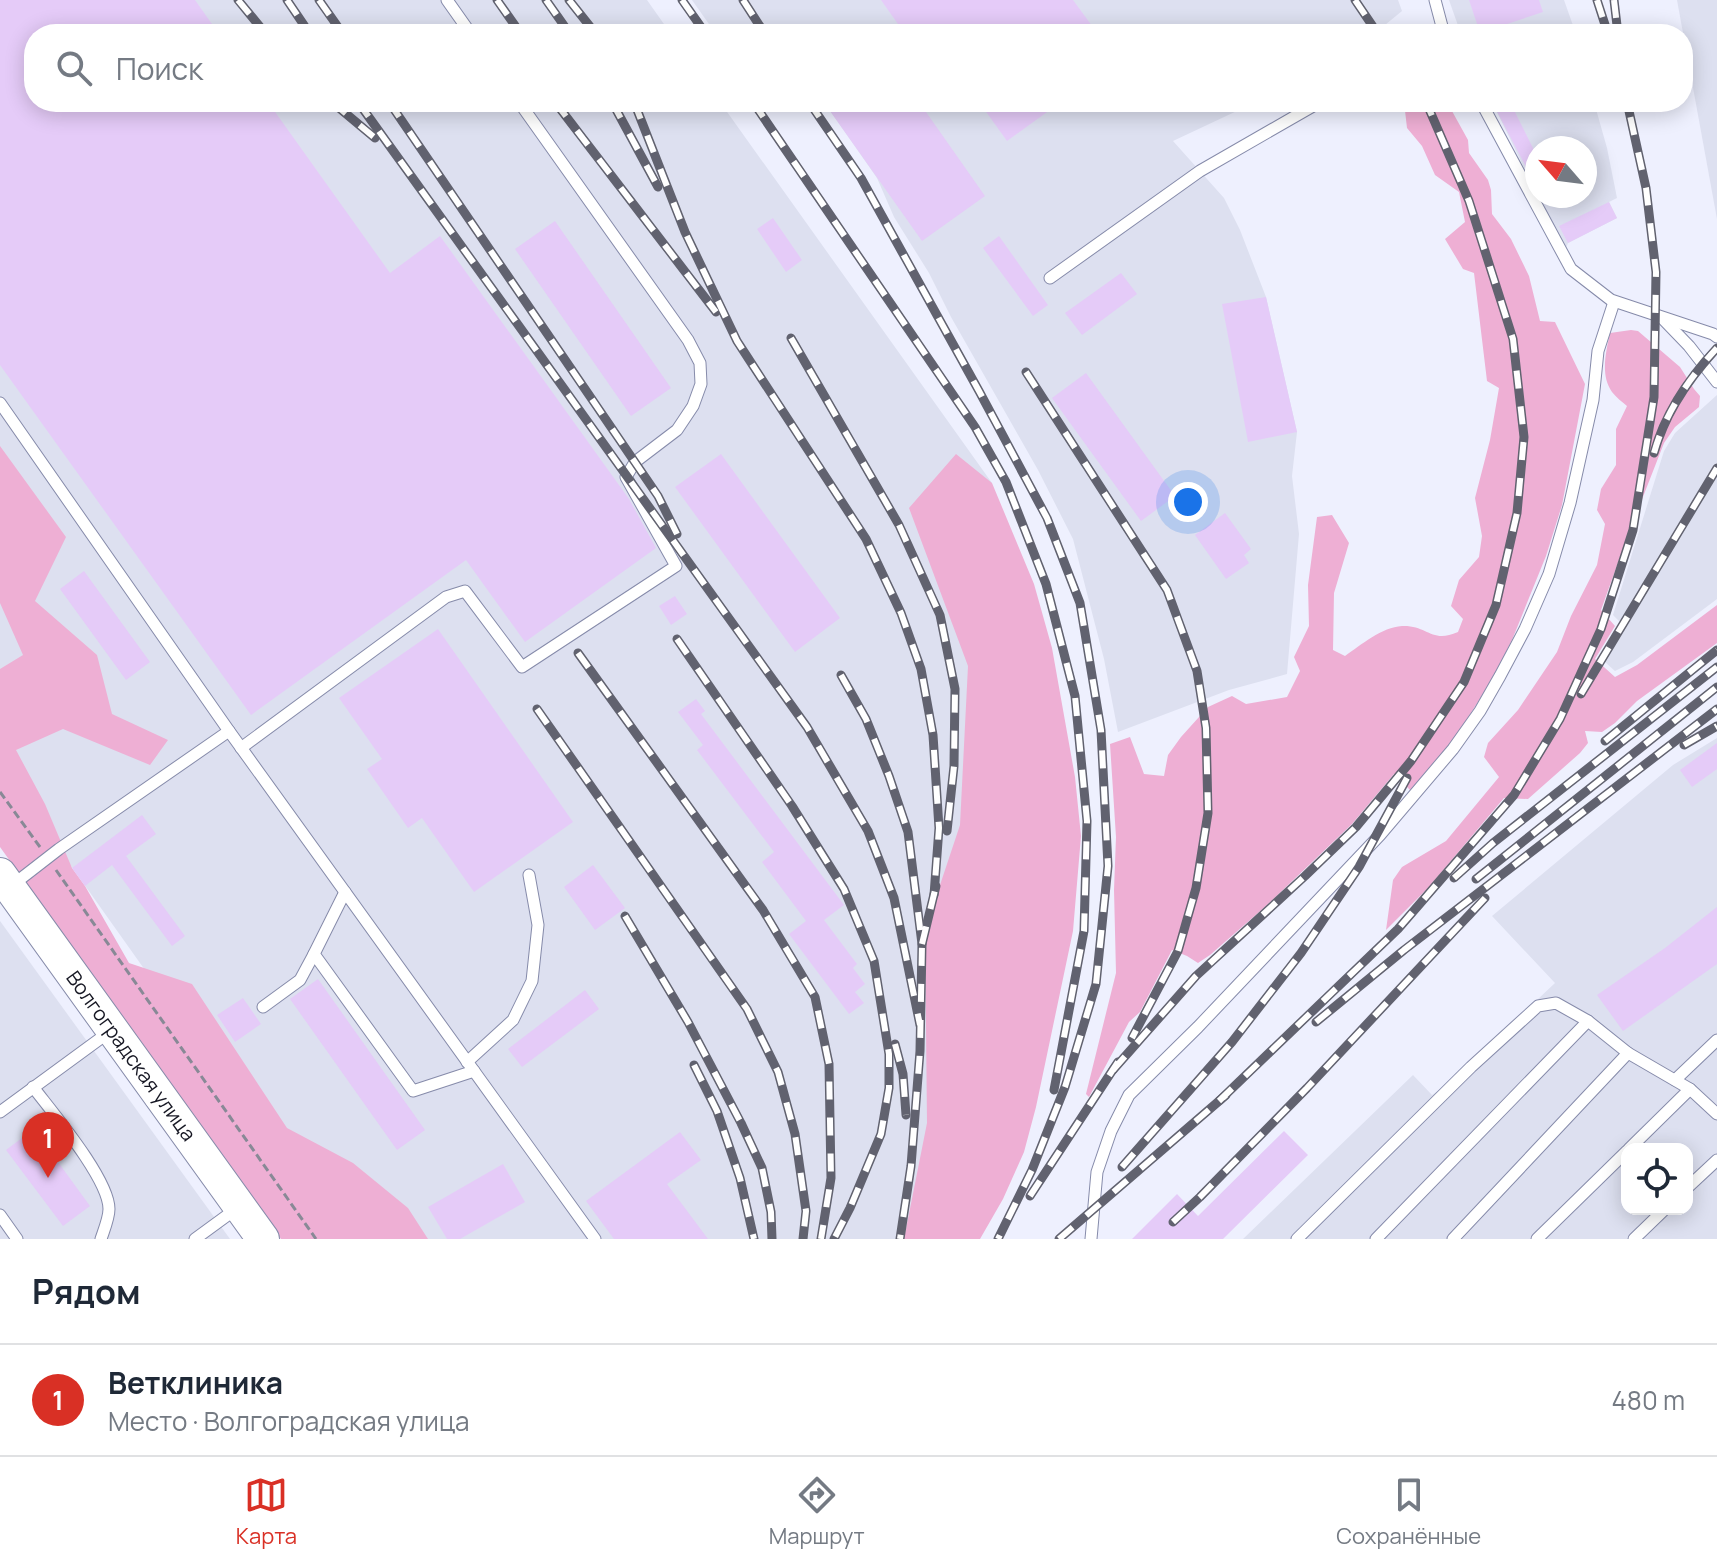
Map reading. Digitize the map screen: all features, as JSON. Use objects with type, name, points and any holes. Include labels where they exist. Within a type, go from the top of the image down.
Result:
[{"type":"main road","name":"Волгоградская улица","points":[[5,880],[263,1239]]},
{"type":"lane","points":[[447,0],[464,24]]},
{"type":"lane","points":[[1435,0],[1439,24]]},
{"type":"lane","points":[[241,748],[446,597],[465,591],[522,667],[676,566],[626,477],[635,462],[677,430],[693,406],[701,384],[700,363],[688,340],[526,112]]},
{"type":"lane","points":[[1050,278],[1200,171],[1303,112]]},
{"type":"lane","points":[[1486,112],[1571,269],[1614,302],[1717,337]]},
{"type":"lane","points":[[1091,1239],[1097,1172],[1111,1131],[1129,1095],[1198,1027],[1380,835],[1453,749],[1500,676],[1549,574],[1570,503],[1593,400],[1598,351],[1614,302]]},
{"type":"lane","points":[[1662,317],[1717,382]]},
{"type":"lane","points":[[0,403],[241,748],[595,1239]]},
{"type":"lane","points":[[5,880],[48,858],[229,731]]},
{"type":"lane","points":[[314,954],[413,1091],[470,1066],[513,1020],[532,981],[538,925],[529,875]]},
{"type":"lane","points":[[263,1007],[300,980],[345,892]]},
{"type":"lane","points":[[1297,1239],[1471,1067],[1538,1006],[1556,1003],[1588,1021],[1628,1053],[1690,1089],[1717,1114]]},
{"type":"lane","points":[[1376,1239],[1588,1021]]},
{"type":"lane","points":[[0,1112],[112,1030]]},
{"type":"lane","points":[[1675,1080],[1717,1040]]},
{"type":"lane","points":[[1453,1239],[1628,1053]]},
{"type":"lane","points":[[33,1087],[75,1141],[104,1186],[110,1209],[101,1239]]},
{"type":"lane","points":[[1635,1143],[1690,1089]]},
{"type":"lane","points":[[1537,1239],[1621,1157]]},
{"type":"lane","points":[[1693,1182],[1717,1160]]},
{"type":"lane","points":[[195,1239],[239,1206]]},
{"type":"lane","points":[[0,1215],[17,1239]]},
{"type":"lane","points":[[1634,1239],[1659,1215]]},
{"type":"path","points":[[0,792],[316,1239]]},
{"type":"shaded area","points":[[0,0],[647,0],[664,24],[24,24],[24,112],[727,112],[992,483],[961,1239],[336,1239],[0,769]]},
{"type":"shaded area","points":[[692,0],[986,0],[952,24],[709,24]]},
{"type":"shaded area","points":[[988,0],[1398,0],[1402,11],[1386,24],[956,24]]},
{"type":"shaded area","points":[[1449,0],[1564,0],[1572,24],[1457,24]]},
{"type":"shaded area","points":[[1677,0],[1717,0],[1717,219],[1693,88],[1693,24],[1681,24]]},
{"type":"shaded area","points":[[831,112],[1235,112],[1173,141],[1224,198],[1240,230],[1266,297],[1297,432],[1292,476],[1299,534],[1287,674],[1229,690],[1118,732],[1104,659],[1073,539],[929,273],[894,217],[877,178]]},
{"type":"shaded area","points":[[1405,112],[1453,112],[1468,140],[1469,153],[1488,180],[1492,214],[1511,239],[1529,276],[1540,321],[1555,322],[1585,384],[1562,505],[1546,556],[1493,678],[1457,735],[1418,786],[1410,790],[1394,774],[1352,824],[1266,906],[1198,963],[1172,950],[1140,1012],[1129,1022],[1089,1097],[1086,1094],[1116,973],[1116,837],[1110,744],[1130,737],[1144,774],[1164,776],[1168,755],[1208,707],[1232,696],[1246,704],[1287,697],[1300,671],[1294,657],[1309,626],[1308,585],[1317,517],[1332,515],[1349,543],[1334,593],[1333,650],[1345,656],[1379,633],[1394,627],[1411,626],[1435,635],[1449,635],[1458,632],[1463,619],[1451,606],[1459,580],[1479,557],[1482,536],[1475,498],[1499,388],[1487,381],[1474,273],[1463,269],[1445,239],[1465,222],[1459,192],[1435,175],[1422,146],[1407,128]]},
{"type":"shaded area","points":[[1497,112],[1597,112],[1617,198],[1609,202],[1617,218],[1568,243],[1566,248],[1544,208],[1597,208],[1597,136],[1525,136],[1525,169]]},
{"type":"shaded area","points":[[1638,331],[1680,367],[1700,396],[1699,407],[1675,427],[1664,443],[1601,610],[1615,626],[1595,659],[1615,677],[1637,665],[1717,605],[1717,643],[1637,701],[1602,732],[1585,731],[1588,743],[1580,753],[1528,799],[1504,798],[1428,888],[1386,930],[1393,880],[1402,867],[1446,841],[1499,777],[1484,757],[1488,743],[1518,710],[1557,652],[1597,565],[1605,524],[1597,510],[1601,489],[1616,465],[1616,429],[1627,406],[1608,385],[1606,356],[1610,333]]},
{"type":"shaded area","points":[[1717,395],[1717,599],[1633,662],[1615,671],[1605,662],[1623,625],[1613,615],[1664,451],[1675,433]]},
{"type":"shaded area","points":[[0,446],[66,537],[35,601],[97,655],[112,714],[168,740],[150,765],[63,729],[16,750],[45,804],[72,868],[129,963],[192,984],[287,1128],[353,1163],[408,1208],[428,1239],[281,1239],[0,847],[0,669],[23,655],[0,603]]},
{"type":"shaded area","points":[[956,454],[992,483],[1034,584],[1052,648],[1075,777],[1081,836],[1073,931],[1024,1152],[1003,1199],[980,1239],[904,1239],[927,1123],[925,930],[960,825],[968,666],[909,508]]},
{"type":"shaded area","points":[[1717,738],[1717,1239],[1243,1239],[1413,1075],[1432,1095],[1448,1084],[1555,983],[1492,916],[1673,765]]},
{"type":"shaded area","points":[[0,921],[230,1239],[0,1239]]},
{"type":"building","points":[[0,0],[195,0],[212,24],[24,24],[24,112],[275,112],[390,273],[440,236],[629,499],[656,548],[525,642],[466,560],[251,715],[0,365]]},
{"type":"building","points":[[881,0],[1073,0],[1091,24],[898,24]]},
{"type":"building","points":[[1469,0],[1539,0],[1543,12],[1507,24],[1477,24]]},
{"type":"building","points":[[831,112],[926,112],[985,196],[922,241]]},
{"type":"building","points":[[986,112],[1047,112],[1007,141]]},
{"type":"building","points":[[1497,112],[1515,112],[1527,136],[1525,165]]},
{"type":"building","points":[[1609,202],[1617,218],[1568,243],[1559,226]]},
{"type":"building","points":[[773,218],[802,260],[786,272],[757,229]]},
{"type":"building","points":[[555,221],[671,388],[631,416],[515,249]]},
{"type":"building","points":[[999,236],[1048,305],[1033,316],[983,248]]},
{"type":"building","points":[[1121,273],[1137,294],[1082,335],[1065,313]]},
{"type":"building","points":[[1266,297],[1297,432],[1248,442],[1222,304]]},
{"type":"building","points":[[1086,373],[1175,496],[1141,521],[1052,398]]},
{"type":"building","points":[[721,454],[840,618],[795,652],[675,487]]},
{"type":"building","points":[[1225,513],[1251,549],[1244,555],[1249,563],[1226,579],[1195,535]]},
{"type":"building","points":[[84,571],[150,662],[126,680],[60,589]]},
{"type":"building","points":[[675,596],[687,614],[671,625],[659,606]]},
{"type":"building","points":[[438,629],[573,822],[474,892],[422,818],[408,828],[367,769],[382,759],[339,698]]},
{"type":"building","points":[[696,699],[705,711],[701,714],[844,905],[824,920],[857,964],[853,968],[865,984],[855,992],[864,1003],[849,1014],[789,934],[806,921],[762,862],[774,852],[697,750],[703,745],[678,712]]},
{"type":"building","points":[[1717,743],[1717,769],[1692,787],[1680,770]]},
{"type":"building","points":[[142,815],[156,834],[126,856],[185,936],[172,946],[112,865],[85,886],[72,868]]},
{"type":"building","points":[[593,865],[625,908],[595,930],[564,887]]},
{"type":"building","points":[[1717,907],[1717,964],[1623,1031],[1597,995]]},
{"type":"building","points":[[318,979],[425,1130],[397,1150],[290,999]]},
{"type":"building","points":[[585,990],[599,1009],[522,1067],[508,1049]]},
{"type":"building","points":[[243,998],[261,1024],[235,1042],[217,1015]]},
{"type":"building","points":[[34,1129],[90,1206],[63,1226],[6,1150]]},
{"type":"building","points":[[1284,1131],[1308,1155],[1223,1239],[1132,1239],[1177,1194],[1198,1216]]},
{"type":"building","points":[[680,1132],[701,1160],[667,1184],[708,1239],[614,1239],[586,1201]]},
{"type":"building","points":[[503,1164],[525,1202],[460,1239],[447,1239],[428,1207]]},
{"type":"railway","points":[[238,0],[258,24]]},
{"type":"railway","points":[[287,0],[303,24]]},
{"type":"railway","points":[[319,0],[336,24]]},
{"type":"railway","points":[[497,0],[514,24]]},
{"type":"railway","points":[[546,0],[563,24]]},
{"type":"railway","points":[[569,0],[588,24]]},
{"type":"railway","points":[[682,0],[699,24]]},
{"type":"railway","points":[[743,0],[759,24]]},
{"type":"railway","points":[[1355,0],[1371,24]]},
{"type":"railway","points":[[1597,0],[1605,24]]},
{"type":"railway","points":[[1614,0],[1617,24]]},
{"type":"railway","points":[[344,112],[375,138]]},
{"type":"railway","points":[[365,112],[807,727],[868,831],[894,898],[920,1025]]},
{"type":"railway","points":[[396,112],[658,496],[677,534]]},
{"type":"railway","points":[[563,112],[716,312]]},
{"type":"railway","points":[[617,112],[658,187]]},
{"type":"railway","points":[[638,112],[685,232],[737,341],[866,539],[901,613],[921,669],[933,735],[939,828],[934,895]]},
{"type":"railway","points":[[760,112],[975,427],[1006,482],[1046,584],[1075,696],[1087,821],[1084,931],[1054,1090]]},
{"type":"railway","points":[[816,112],[861,178],[1047,518],[1080,603],[1101,730],[1108,866],[1096,984],[1065,1087],[1032,1170],[998,1239]]},
{"type":"railway","points":[[1113,1070],[1196,976],[1356,827],[1411,761],[1464,682],[1496,605],[1517,513],[1524,437],[1513,339],[1469,201],[1430,112]]},
{"type":"railway","points":[[1219,1101],[1398,929],[1514,795],[1560,719],[1601,629],[1633,530],[1654,397],[1656,272],[1646,188],[1629,112]]},
{"type":"railway","points":[[791,338],[899,525],[940,615],[955,689],[954,766],[947,831]]},
{"type":"railway","points":[[1654,453],[1679,397],[1717,348]]},
{"type":"railway","points":[[1026,372],[1167,590],[1197,671],[1206,728],[1208,813],[1196,888],[1178,951],[1132,1038]]},
{"type":"railway","points":[[1581,694],[1717,468]]},
{"type":"railway","points":[[677,639],[792,806],[844,889],[874,961],[889,1054],[889,1088],[881,1134],[834,1239]]},
{"type":"railway","points":[[1605,741],[1717,650]]},
{"type":"railway","points":[[578,653],[763,910],[815,997],[829,1064],[831,1178],[821,1239]]},
{"type":"railway","points":[[1454,878],[1493,843],[1717,667]]},
{"type":"railway","points":[[841,675],[866,719],[908,832],[922,944],[920,1051],[911,1166],[900,1239]]},
{"type":"railway","points":[[1476,879],[1717,687]]},
{"type":"railway","points":[[537,709],[747,1009],[778,1072],[795,1134],[806,1211],[803,1239]]},
{"type":"railway","points":[[1316,1022],[1404,950],[1717,709]]},
{"type":"railway","points":[[1684,745],[1717,726]]},
{"type":"railway","points":[[1122,1167],[1232,1042],[1301,953],[1359,867],[1407,778]]},
{"type":"railway","points":[[922,944],[936,886]]},
{"type":"railway","points":[[1173,1222],[1307,1088],[1485,898]]},
{"type":"railway","points":[[625,916],[688,1022],[762,1168],[771,1212],[772,1239]]},
{"type":"railway","points":[[895,1044],[903,1074],[906,1115]]},
{"type":"railway","points":[[1030,1196],[1118,1062]]},
{"type":"railway","points":[[694,1065],[717,1111],[740,1178],[754,1239]]},
{"type":"railway","points":[[1059,1239],[1226,1095]]},
{"type":"place","name":"Ветклиника","points":[[48,1178]]}]
